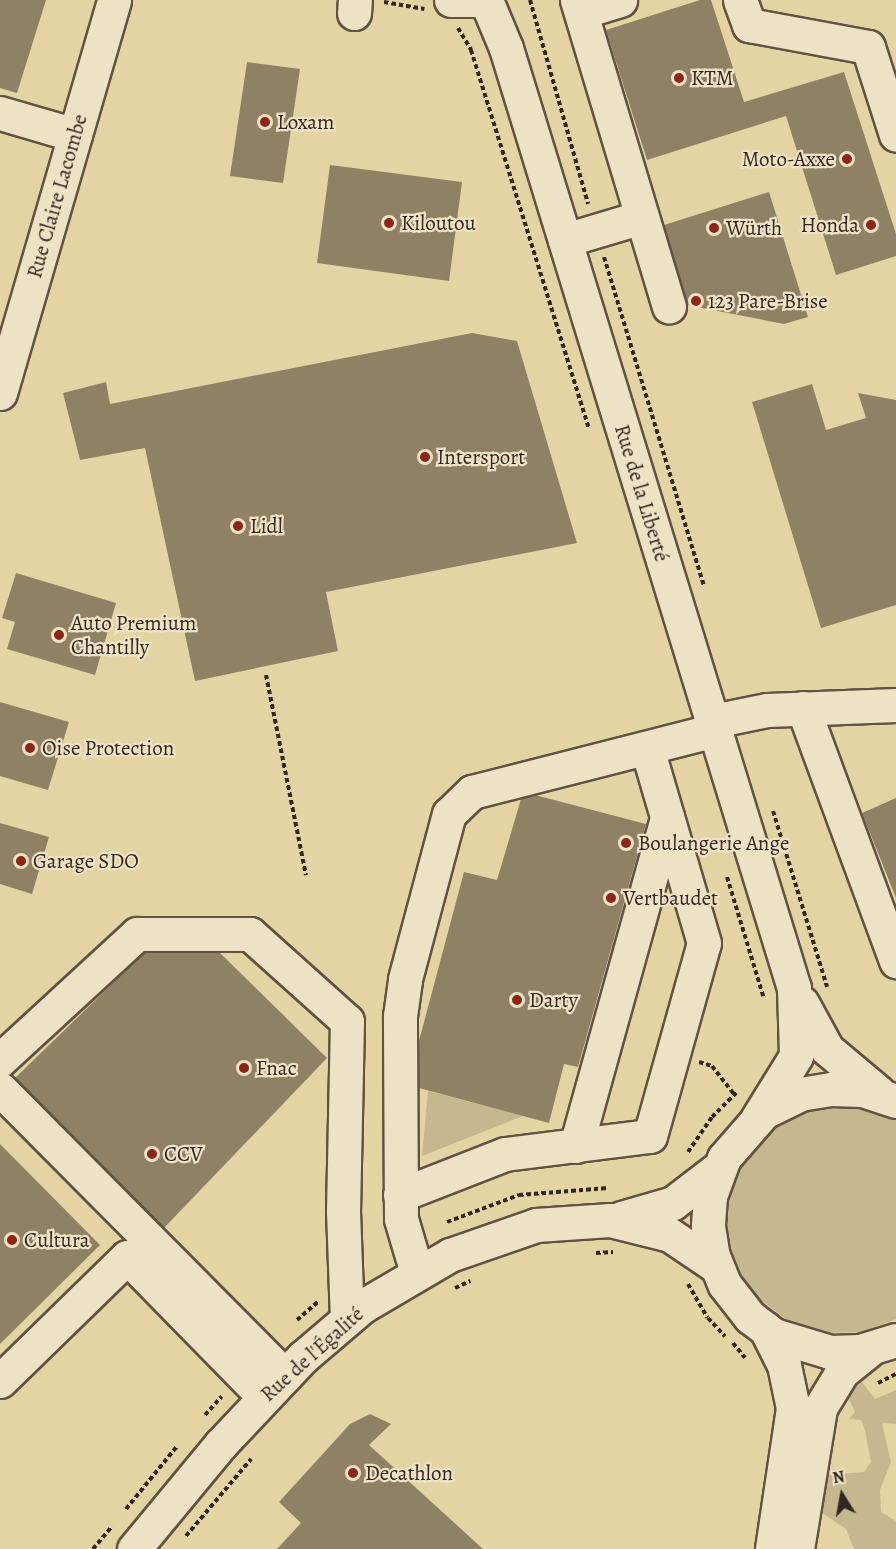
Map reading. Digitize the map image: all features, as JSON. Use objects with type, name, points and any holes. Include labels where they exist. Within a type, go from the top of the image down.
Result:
[{"type":"street","name":"Rue Claire Lacombe","points":[[0,393],[114,0]]},
{"type":"street","points":[[446,11],[485,0]]},
{"type":"street","name":"Rue de la Liberté","points":[[485,0],[506,48],[794,988],[827,1049],[889,1098]]},
{"type":"street","points":[[620,0],[579,6],[669,308]]},
{"type":"street","points":[[740,0],[748,25],[882,49],[896,135]]},
{"type":"street","points":[[0,113],[75,135]]},
{"type":"street","points":[[564,240],[642,217]]},
{"type":"street","points":[[417,1272],[400,1195],[402,994],[449,814],[472,792],[648,751],[754,711],[896,705]]},
{"type":"street","points":[[803,708],[896,960]]},
{"type":"street","points":[[400,1195],[505,1154],[650,1136],[704,943],[648,751]]},
{"type":"street","points":[[576,1146],[667,817]]},
{"type":"street","points":[[0,1060],[137,934],[250,934],[347,1021],[343,1211],[347,1318]]},
{"type":"street","name":"Rue de la Liberté","points":[[720,1167],[756,1119],[796,1056],[794,988]]},
{"type":"street","points":[[756,1119],[811,1092],[841,1088],[889,1098]]},
{"type":"street","points":[[0,1089],[274,1387]]},
{"type":"street","points":[[720,1167],[708,1216],[716,1266],[736,1302],[766,1329],[820,1351],[883,1345]]},
{"type":"street","name":"Rue de l'Égalité","points":[[620,1222],[673,1203],[720,1167]]},
{"type":"street","name":"Rue de l'Égalité","points":[[134,1549],[274,1387],[347,1318],[417,1272],[518,1229],[554,1221],[620,1222],[682,1241],[716,1266]]},
{"type":"street","points":[[0,1381],[127,1257],[274,1387]]},
{"type":"street","points":[[766,1329],[784,1365],[793,1408],[772,1549]]},
{"type":"street","points":[[797,1549],[820,1408],[842,1372],[883,1345]]},
{"type":"path","points":[[530,0],[596,231],[705,589]]},
{"type":"path","points":[[363,4],[446,11],[471,50],[593,440]]},
{"type":"path","points":[[266,675],[306,874]]},
{"type":"path","points":[[771,805],[830,995]]},
{"type":"path","points":[[589,1253],[631,1252],[620,1222]]},
{"type":"path","points":[[448,1292],[480,1276]]},
{"type":"path","points":[[687,1281],[708,1318],[750,1364]]},
{"type":"path","points":[[183,1540],[257,1451]]},
{"type":"shaded area","points":[[428,1091],[523,1116],[422,1156]]},
{"type":"shaded area","points":[[855,1105],[896,1118],[896,1319],[861,1332],[825,1333],[790,1322],[752,1293],[729,1251],[726,1204],[736,1169],[775,1124],[819,1106]]},
{"type":"shaded area","points":[[862,1382],[875,1399],[896,1390],[896,1424],[882,1423],[891,1462],[880,1490],[881,1512],[896,1521],[896,1549],[854,1549],[846,1529],[818,1510],[824,1475],[864,1472],[871,1462],[861,1420],[849,1419],[855,1412],[847,1395]]},
{"type":"building","points":[[0,0],[46,0],[17,93],[0,88]]},
{"type":"building","points":[[700,0],[711,0],[744,102],[844,72],[896,234],[896,256],[836,275],[786,116],[647,160],[606,30]]},
{"type":"building","name":"Loxam","points":[[247,62],[300,69],[283,183],[230,176]]},
{"type":"building","name":"Kiloutou","points":[[330,165],[462,182],[449,281],[317,263]]},
{"type":"building","points":[[769,192],[808,317],[784,324],[687,305],[664,225]]},
{"type":"building","points":[[472,333],[517,341],[577,543],[326,592],[338,651],[195,681],[145,448],[80,460],[63,393],[106,382],[110,404]]},
{"type":"building","points":[[812,384],[826,430],[866,418],[858,393],[896,400],[896,605],[821,628],[752,402]]},
{"type":"building","name":"Auto Premium Chantilly","points":[[16,573],[116,603],[95,675],[7,649],[15,622],[2,618]]},
{"type":"building","name":"Oise Protection","points":[[0,702],[69,722],[48,790],[0,776]]},
{"type":"building","points":[[535,795],[646,824],[578,1067],[564,1064],[549,1123],[419,1088],[419,1041],[464,872],[497,880],[521,799]]},
{"type":"building","points":[[896,798],[896,898],[862,813]]},
{"type":"building","name":"Garage SDO","points":[[0,823],[49,837],[32,894],[0,884]]},
{"type":"building","points":[[144,953],[220,953],[327,1058],[164,1228],[15,1078]]},
{"type":"building","points":[[0,1144],[100,1245],[0,1344]]},
{"type":"building","name":"Decathlon","points":[[370,1414],[391,1424],[369,1445],[483,1549],[277,1549],[301,1523],[279,1502],[350,1424]]},
{"type":"place","name":"KTM","points":[[679,78]]},
{"type":"place","name":"Loxam","points":[[265,122]]},
{"type":"place","name":"Moto-Axxe","points":[[847,159]]},
{"type":"place","name":"Kiloutou","points":[[389,223]]},
{"type":"place","name":"Honda","points":[[871,225]]},
{"type":"place","name":"Würth","points":[[714,228]]},
{"type":"place","name":"123 Pare-Brise","points":[[696,301]]},
{"type":"place","name":"Intersport","points":[[425,457]]},
{"type":"place","name":"Lidl","points":[[238,526]]},
{"type":"place","name":"Auto Premium Chantilly","points":[[59,635]]},
{"type":"place","name":"Oise Protection","points":[[30,748]]},
{"type":"place","name":"Boulangerie Ange","points":[[626,843]]},
{"type":"place","name":"Garage SDO","points":[[21,861]]},
{"type":"place","name":"Vertbaudet","points":[[611,898]]},
{"type":"place","name":"Darty","points":[[517,1000]]},
{"type":"place","name":"Fnac","points":[[244,1068]]},
{"type":"place","name":"CCV","points":[[152,1154]]},
{"type":"place","name":"Cultura","points":[[12,1240]]},
{"type":"place","name":"Decathlon","points":[[353,1473]]}]
